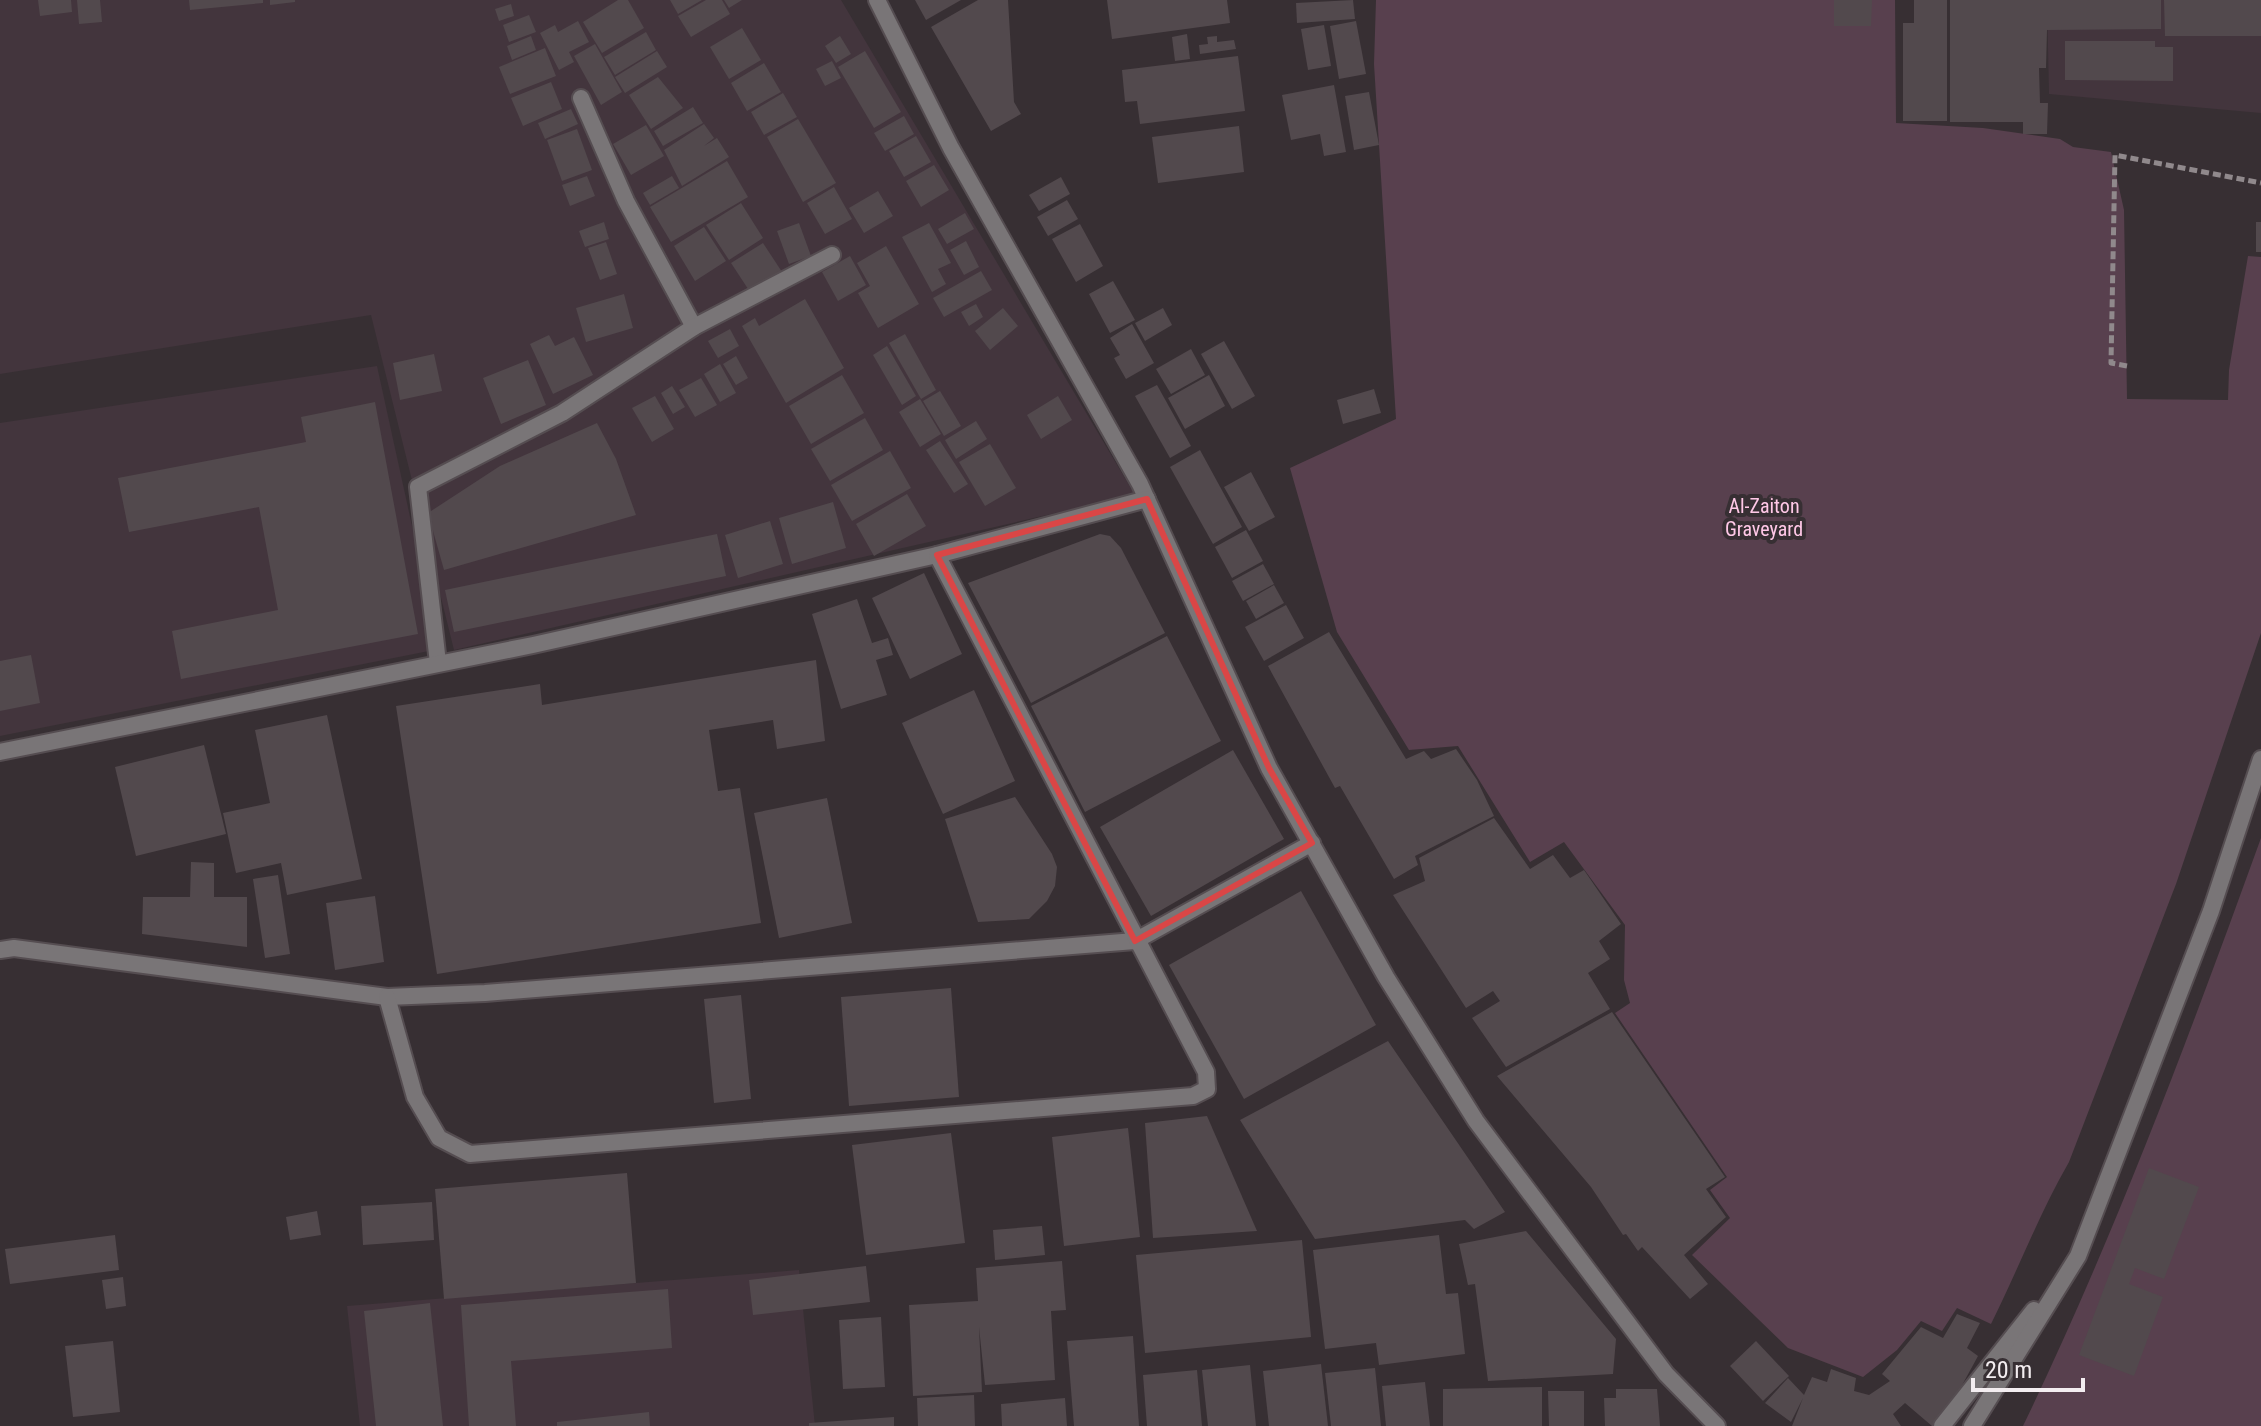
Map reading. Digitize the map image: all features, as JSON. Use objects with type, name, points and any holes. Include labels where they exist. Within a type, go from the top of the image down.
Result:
[{"type":"street","points":[[877,0],[951,148],[1147,499],[1269,768],[1386,977],[1476,1121],[1666,1374],[1717,1426]]},
{"type":"street","points":[[581,98],[626,201],[694,327]]},
{"type":"street","points":[[438,663],[418,487],[562,413],[694,327],[832,255]]},
{"type":"street","points":[[0,752],[438,663],[937,555],[1147,499]]},
{"type":"street","points":[[387,997],[415,1097],[439,1138],[470,1154],[1193,1096],[1207,1089],[1206,1072],[1135,941],[937,555]]},
{"type":"street","points":[[1972,1426],[2078,1256],[2211,911],[2261,759]]},
{"type":"street","points":[[0,950],[14,948],[387,997],[485,993],[1135,941],[1312,843]]},
{"type":"street","points":[[1942,1426],[2078,1256]]},
{"type":"path","points":[[2127,366],[2111,363],[2115,155],[2261,183]]},
{"type":"highlighted area","points":[[1147,499],[1269,768],[1312,843],[1135,941],[937,555]]},
{"type":"shaded area","points":[[0,0],[841,0],[1135,495],[454,650],[371,315],[0,374]]},
{"type":"shaded area","points":[[2047,0],[2261,0],[2261,113],[2049,94]]},
{"type":"shaded area","points":[[377,366],[439,649],[0,736],[0,423]]},
{"type":"shaded area","points":[[799,1270],[815,1426],[360,1426],[347,1306]]},
{"type":"green space","name":"Al-Zaiton Graveyard","points":[[1376,0],[1895,0],[1896,123],[1983,128],[2060,139],[2073,147],[2111,152],[2124,210],[2127,399],[2228,400],[2229,370],[2248,256],[2261,257],[2261,633],[2176,884],[2069,1162],[1991,1324],[1957,1308],[1942,1331],[1921,1321],[1897,1350],[1863,1377],[1788,1348],[1692,1255],[1730,1218],[1710,1190],[1727,1177],[1615,1013],[1630,1003],[1624,980],[1625,925],[1564,842],[1530,862],[1458,746],[1409,750],[1337,632],[1290,468],[1396,419],[1374,64]]},
{"type":"green space","points":[[2261,838],[2261,1426],[2023,1426],[2089,1282],[2150,1135]]},
{"type":"building","points":[[38,0],[71,0],[72,12],[40,16]]},
{"type":"building","points":[[77,0],[100,0],[102,22],[79,24]]},
{"type":"building","points":[[189,0],[263,0],[263,3],[190,10]]},
{"type":"building","points":[[270,0],[295,0],[295,2],[270,5]]},
{"type":"building","points":[[618,0],[628,0],[644,28],[602,53],[583,22]]},
{"type":"building","points":[[670,0],[702,0],[678,14]]},
{"type":"building","points":[[706,0],[722,0],[730,14],[691,37],[678,16]]},
{"type":"building","points":[[724,0],[742,0],[729,8]]},
{"type":"building","points":[[915,0],[961,0],[926,20]]},
{"type":"building","points":[[978,0],[1008,0],[1014,102],[1021,114],[991,131],[931,27]]},
{"type":"building","points":[[1107,0],[1227,0],[1230,23],[1112,39]]},
{"type":"building","points":[[1353,0],[1355,19],[1297,23],[1296,3]]},
{"type":"building","points":[[1834,0],[1872,0],[1871,26],[1834,26]]},
{"type":"building","points":[[1914,0],[1947,0],[1947,121],[1903,121],[1903,23],[1914,23]]},
{"type":"building","points":[[1950,0],[2161,0],[2161,29],[2047,30],[2046,68],[2039,68],[2040,103],[2048,103],[2047,134],[2023,134],[2023,122],[1950,122]]},
{"type":"building","points":[[2164,0],[2261,0],[2261,36],[2165,36]]},
{"type":"building","points":[[511,4],[514,16],[499,21],[495,9]]},
{"type":"building","points":[[529,15],[536,32],[509,42],[503,25]]},
{"type":"building","points":[[578,21],[589,42],[569,52],[574,62],[559,70],[540,33],[555,25],[558,32]]},
{"type":"building","points":[[1356,21],[1366,74],[1339,79],[1330,26]]},
{"type":"building","points":[[1324,25],[1331,66],[1308,70],[1301,29]]},
{"type":"building","points":[[742,28],[761,60],[729,79],[710,47]]},
{"type":"building","points":[[646,32],[656,50],[615,75],[604,57]]},
{"type":"building","points":[[1187,34],[1190,59],[1175,61],[1172,37]]},
{"type":"building","points":[[531,36],[536,50],[512,60],[507,46]]},
{"type":"building","points":[[840,36],[851,54],[836,63],[825,46]]},
{"type":"building","points":[[1217,36],[1217,42],[1234,40],[1236,49],[1200,54],[1199,45],[1208,44],[1207,37]]},
{"type":"building","points":[[2065,41],[2155,41],[2155,47],[2173,47],[2173,81],[2065,80]]},
{"type":"building","points":[[595,44],[622,92],[601,105],[574,56]]},
{"type":"building","points":[[545,48],[556,76],[510,94],[499,67]]},
{"type":"building","points":[[657,51],[667,67],[625,93],[615,77]]},
{"type":"building","points":[[865,51],[901,112],[874,128],[838,67]]},
{"type":"building","points":[[1238,56],[1245,111],[1140,124],[1137,101],[1125,102],[1122,70]]},
{"type":"building","points":[[832,61],[841,78],[825,86],[816,69]]},
{"type":"building","points":[[764,63],[781,92],[747,111],[731,83]]},
{"type":"building","points":[[658,77],[683,108],[651,129],[629,95]]},
{"type":"building","points":[[551,82],[562,109],[523,126],[511,98]]},
{"type":"building","points":[[1334,85],[1346,152],[1324,156],[1320,134],[1291,140],[1282,95]]},
{"type":"building","points":[[1369,92],[1379,145],[1354,150],[1345,96]]},
{"type":"building","points":[[783,93],[797,117],[764,135],[751,112]]},
{"type":"building","points":[[693,107],[703,123],[663,146],[654,131]]},
{"type":"building","points":[[571,109],[578,124],[545,139],[538,123]]},
{"type":"building","points":[[904,116],[914,134],[885,151],[874,133]]},
{"type":"building","points":[[798,119],[836,183],[803,202],[767,137]]},
{"type":"building","points":[[704,124],[714,138],[704,146],[717,138],[729,157],[682,186],[664,150]]},
{"type":"building","points":[[646,125],[664,156],[631,175],[613,144]]},
{"type":"building","points":[[1239,126],[1244,172],[1158,183],[1152,137]]},
{"type":"building","points":[[577,129],[592,170],[562,181],[547,140]]},
{"type":"building","points":[[916,136],[931,162],[904,177],[889,151]]},
{"type":"building","points":[[727,161],[748,197],[671,242],[650,207]]},
{"type":"building","points":[[934,165],[949,190],[921,207],[906,181]]},
{"type":"building","points":[[587,176],[595,196],[570,206],[562,185]]},
{"type":"building","points":[[672,176],[679,188],[650,205],[643,193]]},
{"type":"building","points":[[1061,177],[1070,194],[1039,211],[1029,195]]},
{"type":"building","points":[[834,187],[852,219],[825,234],[807,203]]},
{"type":"building","points":[[878,191],[893,216],[864,233],[849,208]]},
{"type":"building","points":[[1067,200],[1078,219],[1048,236],[1037,217]]},
{"type":"building","points":[[741,203],[763,238],[729,260],[706,225]]},
{"type":"building","points":[[965,213],[974,229],[947,244],[938,229]]},
{"type":"building","points":[[604,222],[609,239],[585,247],[579,231]]},
{"type":"building","points":[[2256,222],[2261,222],[2261,252],[2256,252]]},
{"type":"building","points":[[799,223],[811,256],[789,264],[777,231]]},
{"type":"building","points":[[929,223],[951,263],[938,269],[946,284],[932,292],[902,237]]},
{"type":"building","points":[[1080,224],[1103,266],[1076,282],[1052,239]]},
{"type":"building","points":[[704,227],[726,261],[695,281],[674,246]]},
{"type":"building","points":[[966,241],[979,267],[964,275],[950,250]]},
{"type":"building","points":[[606,242],[617,274],[600,280],[588,248]]},
{"type":"building","points":[[763,243],[784,275],[752,295],[731,263]]},
{"type":"building","points":[[886,246],[919,304],[878,328],[858,293],[870,286],[857,263]]},
{"type":"building","points":[[850,256],[866,285],[838,301],[822,272]]},
{"type":"building","points":[[981,271],[992,290],[944,317],[933,298]]},
{"type":"building","points":[[1113,281],[1135,320],[1110,333],[1089,294]]},
{"type":"building","points":[[624,294],[633,328],[586,342],[576,308]]},
{"type":"building","points":[[805,299],[844,368],[786,403],[742,326],[755,318],[759,326]]},
{"type":"building","points":[[976,304],[983,317],[969,326],[961,312]]},
{"type":"building","points":[[1003,308],[1018,326],[990,350],[975,331]]},
{"type":"building","points":[[1163,308],[1172,325],[1145,341],[1135,323]]},
{"type":"building","points":[[1132,324],[1154,363],[1126,379],[1114,358],[1120,355],[1110,338]]},
{"type":"building","points":[[730,329],[739,346],[718,358],[708,341]]},
{"type":"building","points":[[905,334],[936,390],[921,399],[889,343]]},
{"type":"building","points":[[549,335],[555,346],[574,337],[593,375],[553,394],[530,344]]},
{"type":"building","points":[[1224,341],[1255,396],[1232,409],[1201,354]]},
{"type":"building","points":[[887,346],[916,396],[902,405],[873,355]]},
{"type":"building","points":[[1191,349],[1205,375],[1171,394],[1156,369]]},
{"type":"building","points":[[434,354],[442,391],[400,400],[393,363]]},
{"type":"building","points":[[736,356],[748,378],[736,385],[723,364]]},
{"type":"building","points":[[528,360],[546,405],[501,424],[483,378]]},
{"type":"building","points":[[720,364],[736,393],[720,402],[704,374]]},
{"type":"building","points":[[842,375],[864,413],[811,444],[789,406]]},
{"type":"building","points":[[1209,375],[1225,406],[1185,429],[1168,398]]},
{"type":"building","points":[[701,378],[717,405],[695,417],[679,390]]},
{"type":"building","points":[[1157,385],[1191,446],[1170,458],[1135,396]]},
{"type":"building","points":[[672,386],[685,407],[673,414],[661,393]]},
{"type":"building","points":[[1374,389],[1381,413],[1343,424],[1337,400]]},
{"type":"building","points":[[940,391],[961,426],[944,436],[923,401]]},
{"type":"building","points":[[655,396],[674,429],[652,442],[632,408]]},
{"type":"building","points":[[1058,396],[1072,420],[1041,439],[1027,415]]},
{"type":"building","points":[[920,399],[941,434],[920,447],[899,412]]},
{"type":"building","points":[[375,402],[418,634],[181,679],[172,631],[278,610],[259,507],[129,532],[118,478],[306,442],[301,417]]},
{"type":"building","points":[[865,418],[883,450],[830,481],[811,449]]},
{"type":"building","points":[[976,421],[987,439],[956,459],[945,440]]},
{"type":"building","points":[[597,423],[616,459],[636,515],[444,570],[428,513],[500,466]]},
{"type":"building","points":[[940,441],[968,484],[954,493],[926,450]]},
{"type":"building","points":[[990,444],[1016,488],[985,506],[959,462]]},
{"type":"building","points":[[1200,450],[1242,527],[1213,544],[1170,467]]},
{"type":"building","points":[[890,451],[911,488],[852,521],[831,485]]},
{"type":"building","points":[[1251,472],[1275,517],[1249,531],[1224,487]]},
{"type":"building","points":[[907,494],[926,526],[874,556],[856,524]]},
{"type":"building","points":[[833,502],[846,548],[792,564],[779,518]]},
{"type":"building","points":[[770,521],[783,564],[738,578],[725,535]]},
{"type":"building","points":[[1246,530],[1263,561],[1232,578],[1215,547]]},
{"type":"building","points":[[717,534],[726,576],[454,632],[445,590]]},
{"type":"building","points":[[1100,534],[1110,536],[1121,548],[1165,633],[1031,703],[968,583]]},
{"type":"building","points":[[1263,564],[1274,584],[1243,601],[1232,581]]},
{"type":"building","points":[[924,573],[962,654],[910,679],[872,598]]},
{"type":"building","points":[[1274,585],[1284,603],[1256,619],[1246,601]]},
{"type":"building","points":[[857,599],[872,643],[888,638],[893,655],[876,660],[887,695],[841,709],[812,614]]},
{"type":"building","points":[[1286,605],[1304,638],[1264,661],[1245,627]]},
{"type":"building","points":[[1329,632],[1406,759],[1424,751],[1431,759],[1456,749],[1477,780],[1494,816],[1415,856],[1418,865],[1394,879],[1340,786],[1335,788],[1268,666]]},
{"type":"building","points":[[1167,636],[1221,741],[1085,812],[1031,706]]},
{"type":"building","points":[[31,655],[40,703],[0,711],[0,661]]},
{"type":"building","points":[[816,660],[825,741],[777,749],[773,720],[709,730],[718,791],[740,788],[761,923],[437,974],[396,706],[540,684],[542,705]]},
{"type":"building","points":[[974,690],[1015,781],[943,814],[902,723]]},
{"type":"building","points":[[327,715],[362,879],[287,895],[281,863],[236,873],[223,813],[270,803],[255,730]]},
{"type":"building","points":[[204,745],[226,834],[136,856],[115,767]]},
{"type":"building","points":[[1233,750],[1284,839],[1151,916],[1100,827]]},
{"type":"building","points":[[1015,797],[1052,854],[1057,867],[1055,886],[1047,901],[1029,919],[978,922],[945,819]]},
{"type":"building","points":[[827,798],[852,923],[779,938],[754,813]]},
{"type":"building","points":[[1494,818],[1530,869],[1553,855],[1570,878],[1584,870],[1621,924],[1599,941],[1610,959],[1588,973],[1610,1009],[1506,1067],[1472,1018],[1500,1001],[1493,991],[1466,1008],[1393,895],[1425,881],[1419,858]]},
{"type":"building","points":[[191,862],[214,863],[214,897],[247,897],[247,947],[142,934],[143,897],[190,897]]},
{"type":"building","points":[[278,875],[290,954],[265,958],[253,879]]},
{"type":"building","points":[[1301,891],[1376,1025],[1244,1099],[1169,965]]},
{"type":"building","points":[[375,896],[384,962],[335,970],[326,903]]},
{"type":"building","points":[[951,988],[959,1097],[849,1106],[841,997]]},
{"type":"building","points":[[741,995],[751,1099],[714,1103],[704,999]]},
{"type":"building","points":[[1612,1012],[1725,1177],[1706,1189],[1726,1217],[1684,1255],[1708,1284],[1690,1299],[1642,1247],[1638,1251],[1626,1234],[1623,1235],[1591,1187],[1497,1076]]},
{"type":"building","points":[[1388,1041],[1505,1212],[1474,1229],[1465,1220],[1315,1239],[1240,1120]]},
{"type":"building","points":[[1207,1116],[1257,1231],[1153,1238],[1145,1123]]},
{"type":"building","points":[[1128,1128],[1140,1237],[1064,1246],[1052,1137]]},
{"type":"building","points":[[951,1133],[965,1243],[866,1255],[852,1145]]},
{"type":"building","points":[[2149,1168],[2199,1187],[2164,1279],[2135,1268],[2129,1284],[2163,1297],[2134,1376],[2079,1355]]},
{"type":"building","points":[[627,1173],[636,1283],[444,1299],[435,1189]]},
{"type":"building","points":[[432,1202],[434,1240],[363,1245],[361,1206]]},
{"type":"building","points":[[317,1211],[321,1235],[290,1240],[286,1217]]},
{"type":"building","points":[[1042,1226],[1045,1255],[995,1260],[993,1230]]},
{"type":"building","points":[[1526,1231],[1616,1339],[1613,1374],[1488,1381],[1475,1284],[1468,1285],[1459,1244]]},
{"type":"building","points":[[115,1235],[119,1270],[10,1284],[5,1249]]},
{"type":"building","points":[[1439,1235],[1446,1294],[1458,1293],[1465,1354],[1379,1365],[1376,1343],[1325,1349],[1313,1250]]},
{"type":"building","points":[[1302,1240],[1311,1337],[1145,1353],[1136,1255]]},
{"type":"building","points":[[1062,1261],[1066,1310],[1051,1311],[1055,1380],[985,1385],[979,1327],[982,1392],[913,1396],[909,1305],[978,1301],[976,1268]]},
{"type":"building","points":[[866,1266],[870,1302],[753,1315],[749,1280]]},
{"type":"building","points":[[123,1277],[126,1306],[106,1309],[102,1280]]},
{"type":"building","points":[[668,1289],[672,1348],[511,1361],[516,1426],[469,1426],[461,1305]]},
{"type":"building","points":[[430,1303],[443,1426],[376,1426],[364,1311]]},
{"type":"building","points":[[1957,1314],[1980,1323],[1967,1348],[1978,1356],[1954,1400],[1932,1426],[1905,1403],[1893,1414],[1901,1426],[1792,1426],[1803,1398],[1791,1422],[1765,1403],[1788,1378],[1804,1395],[1812,1377],[1827,1382],[1831,1369],[1856,1378],[1854,1391],[1869,1395],[1890,1381],[1882,1374],[1921,1327],[1943,1338]]},
{"type":"building","points":[[881,1317],[885,1387],[843,1389],[839,1320]]},
{"type":"building","points":[[1133,1336],[1139,1426],[1074,1426],[1067,1341]]},
{"type":"building","points":[[113,1341],[120,1412],[73,1417],[65,1346]]},
{"type":"building","points":[[1756,1341],[1789,1376],[1763,1401],[1730,1366]]},
{"type":"building","points":[[1321,1364],[1328,1426],[1269,1426],[1263,1371]]},
{"type":"building","points":[[1250,1365],[1256,1426],[1208,1426],[1202,1370]]},
{"type":"building","points":[[1375,1368],[1381,1426],[1331,1426],[1325,1373]]},
{"type":"building","points":[[1197,1370],[1202,1426],[1147,1426],[1143,1375]]},
{"type":"building","points":[[1425,1382],[1430,1426],[1386,1426],[1382,1386]]},
{"type":"building","points":[[1542,1387],[1542,1426],[1443,1426],[1443,1389]]},
{"type":"building","points":[[1616,1389],[1657,1389],[1660,1426],[1605,1426],[1604,1398],[1616,1398]]},
{"type":"building","points":[[1548,1391],[1584,1391],[1584,1426],[1549,1426]]},
{"type":"building","points":[[974,1395],[975,1426],[918,1426],[917,1398]]},
{"type":"building","points":[[1065,1398],[1067,1426],[1002,1426],[1001,1404]]},
{"type":"building","points":[[649,1412],[650,1426],[557,1426],[557,1422]]},
{"type":"building","points":[[894,1417],[894,1426],[809,1426],[809,1423]]}]
